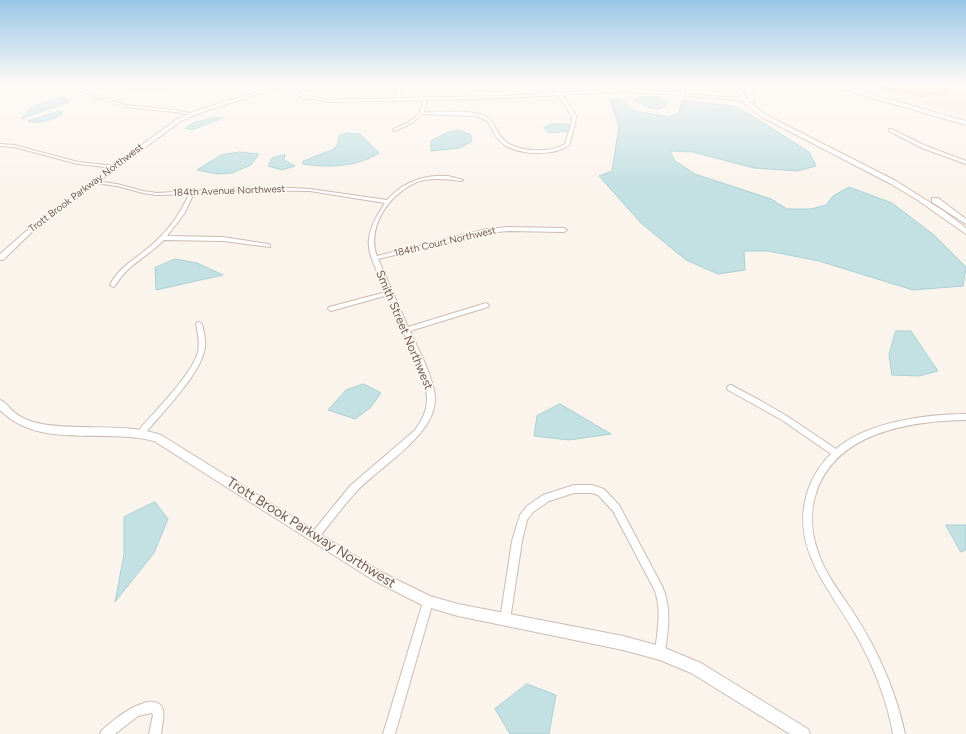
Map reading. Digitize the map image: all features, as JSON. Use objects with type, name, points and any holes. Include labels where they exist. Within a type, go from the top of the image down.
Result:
[{"type":"main road","points":[[768,118],[913,193],[939,210],[966,232]]},
{"type":"main road","points":[[778,118],[921,191],[966,222]]},
{"type":"main road","points":[[953,118],[966,122]]},
{"type":"main road","points":[[954,118],[966,122]]},
{"type":"street","name":"Trott Brook Parkway Northwest","points":[[0,258],[15,242],[34,227],[170,126],[183,118]]},
{"type":"street","points":[[394,130],[416,118]]},
{"type":"street","points":[[485,118],[491,121],[502,140],[511,146],[540,151],[554,151],[567,145],[574,118]]},
{"type":"street","points":[[890,130],[924,147],[966,163]]},
{"type":"street","points":[[0,145],[14,146],[78,163],[115,167]]},
{"type":"street","name":"Smith Street Northwest","points":[[314,537],[353,489],[418,432],[430,412],[432,402],[432,392],[374,258],[370,243],[371,232],[387,202],[401,188],[419,180],[438,177],[461,180]]},
{"type":"street","name":"184th Avenue Northwest","points":[[95,182],[117,185],[149,193],[244,189],[288,189],[316,191],[387,202]]},
{"type":"street","points":[[113,284],[114,279],[120,272],[150,250],[162,238],[180,215],[192,192]]},
{"type":"street","name":"184th Court Northwest","points":[[374,258],[487,231],[508,229],[564,230]]},
{"type":"street","points":[[162,238],[223,239],[268,246]]},
{"type":"street","points":[[331,309],[389,293]]},
{"type":"street","points":[[405,330],[486,306]]},
{"type":"street","points":[[140,434],[186,378],[198,360],[202,343],[199,324]]},
{"type":"street","points":[[731,388],[773,411],[811,435],[835,453]]},
{"type":"street","name":"Trott Brook Parkway Northwest","points":[[0,404],[12,416],[28,424],[36,426],[51,429],[124,432],[156,438],[377,576],[428,602],[505,620],[623,643],[660,653],[696,668],[803,734]]},
{"type":"street","points":[[899,734],[876,664],[860,632],[820,570],[811,547],[807,512],[811,492],[818,475],[835,453],[863,436],[886,428],[927,420],[966,417]]},
{"type":"street","points":[[505,620],[517,541],[523,518],[530,510],[546,498],[574,489],[592,489],[601,492],[616,508],[660,589],[664,600],[665,612],[660,653]]},
{"type":"street","points":[[389,734],[428,602]]},
{"type":"street","points":[[106,734],[136,710],[145,707],[154,707],[160,713],[155,734]]},
{"type":"water","points":[[37,118],[53,118],[37,122],[28,121]]},
{"type":"water","points":[[222,118],[192,130],[185,128],[195,122]]},
{"type":"water","points":[[616,118],[756,118],[809,152],[816,166],[798,171],[754,168],[693,152],[670,151],[675,161],[695,174],[771,199],[787,209],[811,209],[826,205],[833,196],[849,187],[892,203],[934,235],[966,267],[963,286],[913,290],[819,261],[768,251],[744,251],[745,270],[718,274],[686,260],[641,223],[599,176],[612,171],[619,126]]},
{"type":"water","points":[[551,124],[566,124],[571,126],[569,131],[549,133],[544,128]]},
{"type":"water","points":[[459,130],[471,135],[472,141],[460,148],[431,151],[431,141],[446,133]]},
{"type":"water","points":[[347,133],[360,134],[379,153],[371,158],[352,164],[322,166],[303,164],[303,161],[332,150],[337,146],[339,136]]},
{"type":"water","points":[[240,152],[259,154],[251,165],[232,173],[217,174],[197,170],[221,155]]},
{"type":"water","points":[[285,155],[284,160],[295,166],[282,170],[268,166],[272,158]]},
{"type":"water","points":[[175,259],[197,263],[223,275],[156,290],[155,268]]},
{"type":"water","points":[[896,331],[911,331],[938,371],[919,376],[892,375],[889,355]]},
{"type":"water","points":[[364,384],[381,393],[370,408],[355,419],[328,410],[346,390]]},
{"type":"water","points":[[560,404],[611,434],[569,440],[534,436],[537,416]]},
{"type":"water","points":[[155,502],[168,519],[154,553],[115,602],[124,554],[124,517]]},
{"type":"water","points":[[946,525],[966,525],[966,550],[961,552]]},
{"type":"water","points":[[527,684],[556,695],[549,734],[510,734],[495,709]]}]
